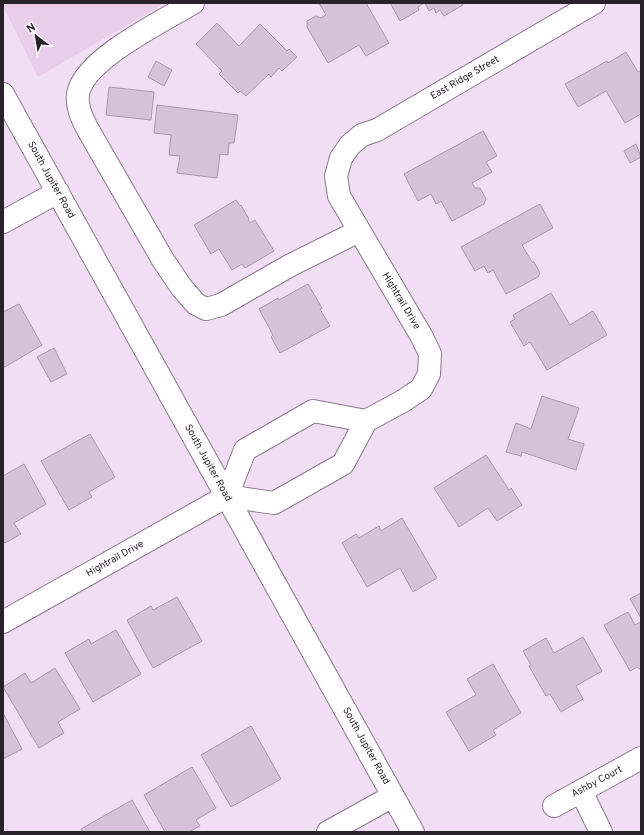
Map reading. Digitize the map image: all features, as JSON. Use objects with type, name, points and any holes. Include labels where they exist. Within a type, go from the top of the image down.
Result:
[{"type":"street","points":[[193,3],[106,56],[89,73],[79,89],[78,101],[80,114],[87,128],[163,260],[182,288],[196,304],[206,308],[221,305],[289,266],[359,231]]},
{"type":"street","name":"East Ridge Street","points":[[341,158],[350,144],[362,135],[377,130],[594,3]]},
{"type":"street","name":"South Jupiter Road","points":[[3,94],[413,832]]},
{"type":"street","name":"Hightrail Drive","points":[[341,158],[336,176],[339,196],[422,337],[430,354],[429,374],[421,389],[403,401],[366,421]]},
{"type":"street","points":[[3,222],[58,192]]},
{"type":"street","points":[[313,411],[366,421],[343,464],[274,503],[227,496],[245,450],[313,411]]},
{"type":"street","name":"Hightrail Drive","points":[[3,622],[227,496]]},
{"type":"street","name":"Ashby Court","points":[[554,806],[641,758]]},
{"type":"street","points":[[581,791],[601,832]]},
{"type":"street","points":[[328,832],[393,796]]},
{"type":"shaded area","points":[[3,3],[165,3],[38,77],[3,6]]},
{"type":"building","points":[[319,3],[366,3],[389,43],[366,56],[359,45],[328,63],[307,27],[307,21],[316,16],[321,18],[326,15]]},
{"type":"building","points":[[390,3],[424,3],[418,7],[419,10],[400,21]]},
{"type":"building","points":[[425,3],[462,3],[463,5],[444,16],[440,10],[436,13],[434,8],[429,11]]},
{"type":"building","points":[[217,23],[239,46],[260,24],[287,51],[289,49],[297,57],[282,71],[279,68],[271,77],[269,74],[246,96],[240,91],[238,93],[219,74],[222,71],[196,44]]},
{"type":"building","points":[[626,52],[638,72],[641,70],[641,114],[625,123],[606,91],[578,107],[565,84],[607,61],[608,63]]},
{"type":"building","points":[[156,61],[172,70],[164,86],[148,77]]},
{"type":"building","points":[[109,87],[154,92],[151,120],[106,115]]},
{"type":"building","points":[[157,105],[238,115],[234,143],[229,143],[228,155],[220,154],[217,178],[177,173],[180,156],[169,155],[171,135],[154,133]]},
{"type":"building","points":[[483,131],[497,156],[486,162],[492,172],[472,183],[475,188],[480,188],[486,199],[484,204],[452,221],[441,201],[436,204],[431,194],[418,201],[404,174]]},
{"type":"building","points":[[636,144],[641,157],[630,163],[624,151]]},
{"type":"building","points":[[236,200],[240,206],[241,205],[250,223],[255,220],[274,251],[245,268],[242,264],[232,270],[219,249],[211,254],[194,225]]},
{"type":"building","points":[[540,204],[553,228],[522,245],[540,273],[538,277],[506,294],[493,270],[488,273],[484,266],[475,271],[461,247]]},
{"type":"building","points":[[308,284],[322,308],[320,309],[330,326],[280,353],[271,337],[273,335],[259,309]]},
{"type":"building","points":[[551,293],[570,325],[593,311],[607,335],[547,370],[530,342],[524,346],[510,322],[515,319],[513,315]]},
{"type":"building","points":[[19,304],[42,345],[3,368],[3,312]]},
{"type":"building","points":[[54,348],[67,374],[51,382],[37,357]]},
{"type":"building","points":[[542,396],[579,408],[568,439],[584,444],[576,470],[522,452],[521,456],[506,452],[516,423],[531,429]]},
{"type":"building","points":[[90,434],[115,477],[89,492],[92,497],[69,510],[41,461]]},
{"type":"building","points":[[486,455],[509,490],[511,488],[522,505],[497,521],[488,508],[459,527],[434,488]]},
{"type":"building","points":[[24,464],[46,504],[14,523],[21,534],[5,543],[3,540],[3,476]]},
{"type":"building","points":[[402,518],[437,578],[413,592],[400,568],[367,587],[342,543],[356,534],[359,538],[379,526],[381,531]]},
{"type":"building","points":[[641,593],[641,618],[630,599]]},
{"type":"building","points":[[177,597],[202,641],[153,668],[127,620],[151,606],[153,610]]},
{"type":"building","points":[[628,612],[635,625],[641,622],[641,668],[639,669],[637,667],[630,671],[604,625]]},
{"type":"building","points":[[116,630],[141,674],[93,702],[65,653],[89,639],[91,644]]},
{"type":"building","points":[[583,637],[602,671],[576,686],[583,699],[561,712],[550,694],[546,696],[529,666],[531,665],[523,651],[546,638],[554,653]]},
{"type":"building","points":[[493,664],[521,713],[493,730],[496,735],[469,751],[446,712],[476,695],[467,679]]},
{"type":"building","points":[[55,668],[80,709],[58,722],[64,733],[39,748],[3,687],[25,673],[31,683]]},
{"type":"building","points":[[3,713],[22,749],[3,759]]},
{"type":"building","points":[[251,726],[281,779],[231,807],[201,755]]},
{"type":"building","points":[[192,767],[216,808],[196,820],[200,826],[189,832],[165,832],[144,795]]},
{"type":"building","points":[[132,800],[150,832],[83,832],[81,829]]}]
